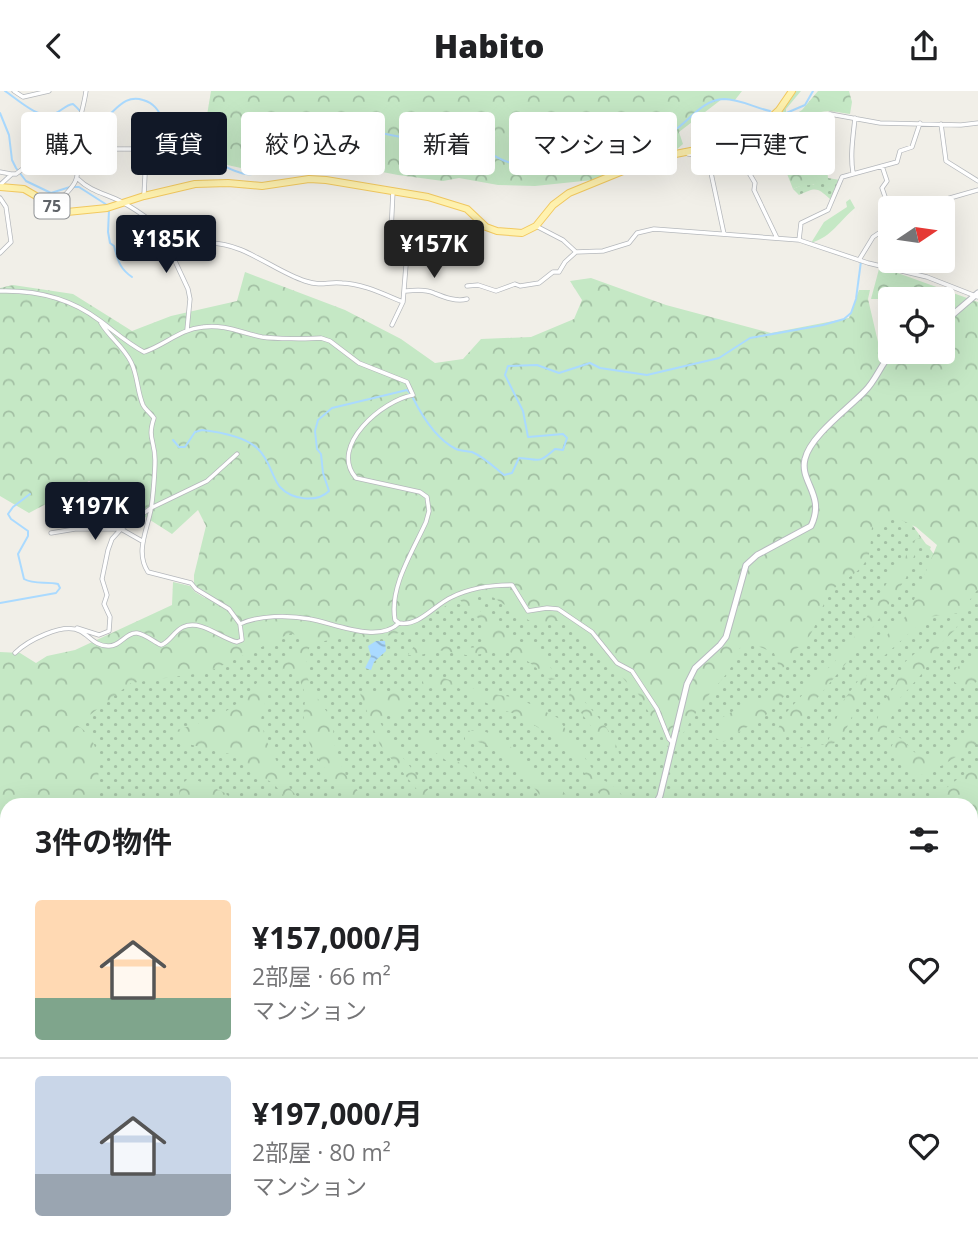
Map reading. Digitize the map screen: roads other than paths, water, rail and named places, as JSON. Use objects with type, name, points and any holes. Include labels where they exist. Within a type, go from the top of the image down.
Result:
[{"type":"main road","points":[[776,112],[792,91]]},
{"type":"main road","points":[[536,226],[553,205],[569,193],[655,158],[691,150]]},
{"type":"main road","name":"75","points":[[0,186],[24,190],[67,212],[109,208],[144,196],[195,184],[262,186],[309,179],[428,197],[467,209],[486,227],[497,232],[522,233],[536,226]]},
{"type":"main road","points":[[955,313],[977,295]]},
{"type":"main road","points":[[658,798],[687,684],[695,668],[726,636],[746,565],[757,555],[811,526],[817,503],[805,469],[807,453],[833,419],[867,390],[882,364]]},
{"type":"street","points":[[14,91],[23,97],[49,91]]},
{"type":"street","points":[[79,91],[85,97]]},
{"type":"street","points":[[82,112],[86,91]]},
{"type":"street","points":[[835,115],[880,123],[978,123]]},
{"type":"street","points":[[853,173],[850,156],[853,151],[855,118]]},
{"type":"street","points":[[799,240],[802,223],[828,210],[842,177],[897,162],[901,151],[912,147],[920,123]]},
{"type":"street","points":[[941,124],[946,161],[978,181]]},
{"type":"street","points":[[117,149],[143,152],[144,196]]},
{"type":"street","points":[[685,152],[691,155]]},
{"type":"street","points":[[882,166],[887,181],[882,188],[885,196]]},
{"type":"street","points":[[0,186],[21,170]]},
{"type":"street","points":[[0,171],[16,173]]},
{"type":"street","points":[[53,206],[68,193],[77,181],[77,175]]},
{"type":"street","points":[[711,175],[724,234]]},
{"type":"street","points":[[750,175],[755,183],[754,190],[777,238]]},
{"type":"street","points":[[77,181],[146,216],[185,250],[210,243],[229,246],[304,281],[323,286],[342,282],[364,286],[403,302]]},
{"type":"street","points":[[956,196],[978,190]]},
{"type":"street","points":[[391,325],[406,291],[405,262],[391,257],[390,253],[393,191]]},
{"type":"street","points":[[0,198],[6,207],[11,242],[0,253]]},
{"type":"street","points":[[157,225],[155,231],[175,261],[188,289],[190,299],[187,330]]},
{"type":"street","points":[[536,226],[562,240],[576,252],[594,253],[629,243],[637,233],[654,229],[799,240],[927,277],[977,295]]},
{"type":"street","points":[[861,260],[873,237],[878,234]]},
{"type":"street","points":[[467,286],[478,285],[496,291],[515,284],[520,286],[539,283],[553,272],[559,272],[576,252]]},
{"type":"street","points":[[0,291],[37,292],[56,297],[98,319],[144,352],[155,349],[187,330],[211,326],[232,328],[263,337],[321,338],[359,363],[407,382],[411,396],[394,401],[366,422],[353,442],[348,463],[356,478],[420,492],[427,497],[429,511],[426,522],[395,598],[394,614],[399,623]]},
{"type":"street","points":[[406,291],[433,292],[462,301],[467,299]]},
{"type":"street","points":[[71,628],[80,631],[97,644],[107,646],[116,645],[133,633],[139,633],[161,645],[166,644],[180,628],[196,625],[237,642],[242,639],[240,624],[229,609],[196,589],[191,583],[148,572],[143,565],[142,541],[151,508],[156,462],[149,433],[154,418],[143,406],[138,380],[126,353],[118,341],[109,336],[98,319]]},
{"type":"street","points":[[15,653],[24,643],[35,638],[71,628],[84,629],[99,635],[109,631],[110,617],[104,604],[107,596],[102,579],[112,540],[121,529],[151,508],[207,481],[237,454]]},
{"type":"street","points":[[51,533],[75,529],[121,529],[142,541]]},
{"type":"street","points":[[240,624],[265,618],[296,617],[374,632],[399,623],[413,623],[450,598],[463,593],[492,586],[512,586],[528,611],[547,608],[558,610],[600,639],[617,663],[636,676],[657,709],[668,739],[673,743]]},
{"type":"water","points":[[376,641],[385,641],[386,651],[374,662],[371,670],[365,668],[371,656],[368,646]]},
{"type":"waterway","points":[[5,91],[28,108],[42,114],[54,114],[73,104],[88,119],[95,121],[102,120],[126,101],[134,99],[149,102],[170,130],[185,142],[218,163],[246,174],[254,174],[269,167],[303,138],[329,130],[354,129],[417,140],[461,143],[475,146],[509,162],[523,164],[559,156],[591,138],[626,146],[647,143],[672,132],[702,107],[716,100],[736,100],[770,111]]},
{"type":"waterway","points":[[789,112],[805,105],[813,91]]},
{"type":"waterway","points":[[0,113],[9,135],[12,160],[26,181],[51,193],[79,187],[107,205]]},
{"type":"waterway","points":[[109,210],[110,243],[114,246],[122,267],[132,277]]},
{"type":"waterway","points":[[413,398],[430,427],[449,445],[476,454],[504,475],[512,473],[519,458],[541,459],[555,449],[563,450],[567,438],[563,434],[528,437],[523,411],[505,375],[508,366],[537,365],[559,373],[590,363],[600,368],[647,375],[719,358],[750,338],[844,319],[851,313],[856,299],[861,261]]},
{"type":"waterway","points":[[173,440],[179,447],[185,447],[195,432],[202,430],[239,438],[262,453],[277,483],[285,491],[298,497],[318,497],[329,491],[321,454],[317,449],[315,431],[318,420],[332,408],[407,390],[410,393]]},
{"type":"waterway","points":[[0,603],[56,593],[60,588],[58,584],[24,579],[18,554],[28,531],[8,514],[30,494]]}]
